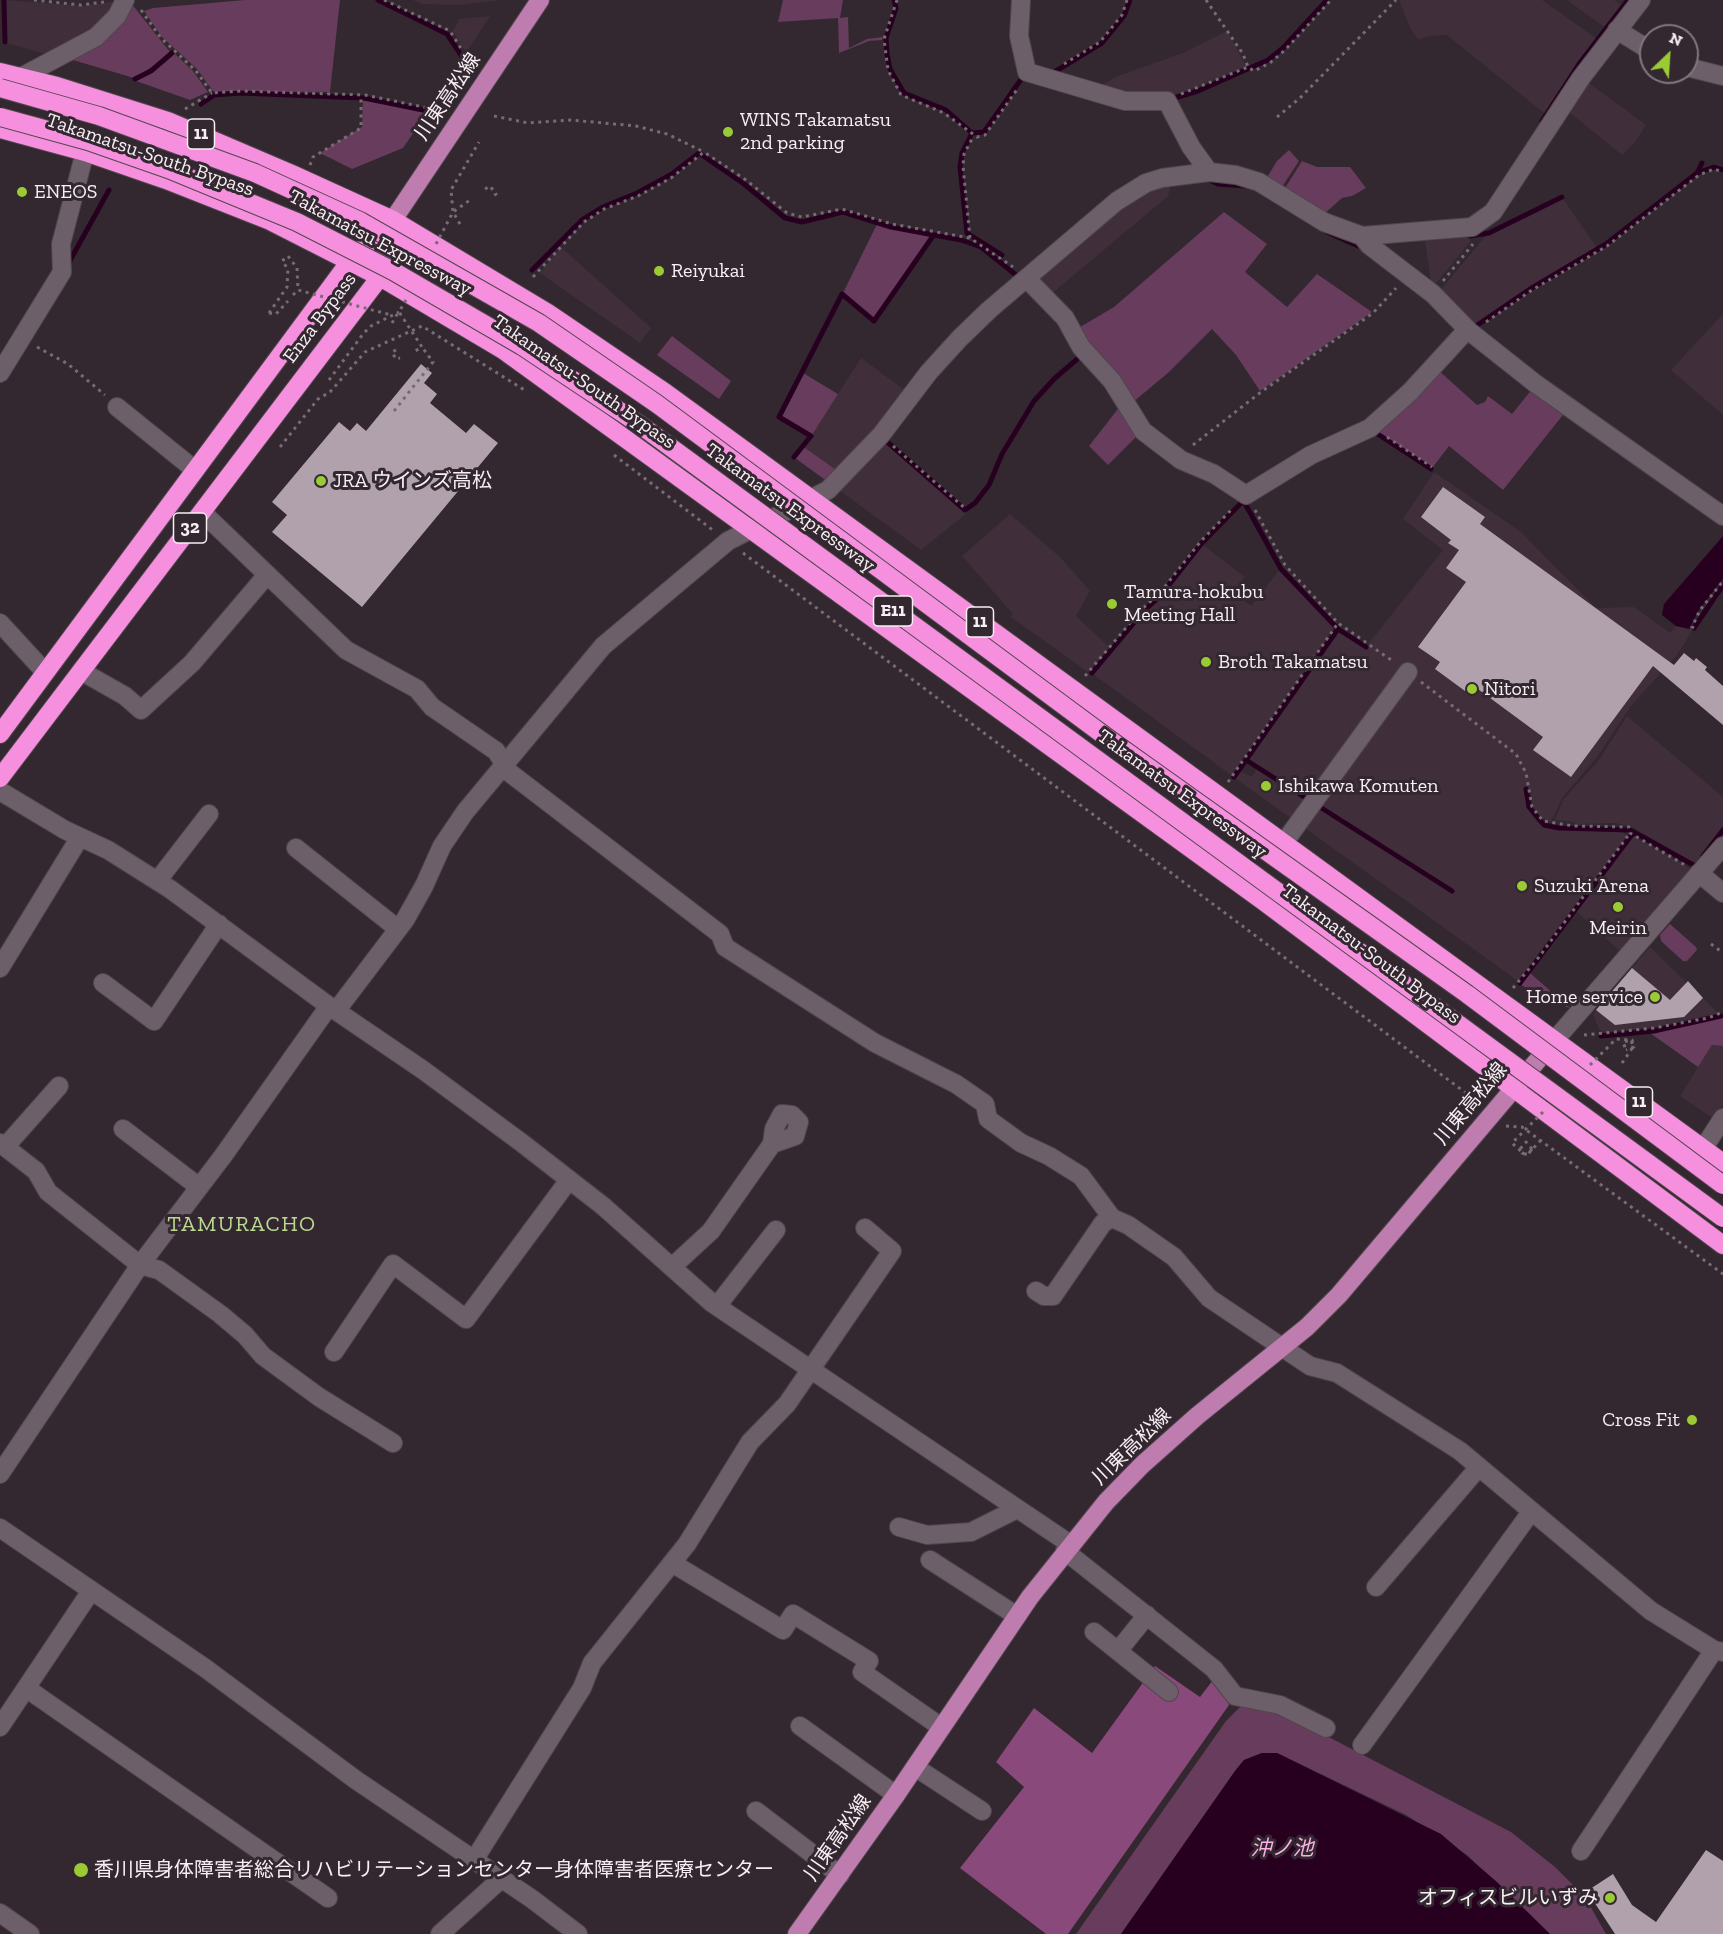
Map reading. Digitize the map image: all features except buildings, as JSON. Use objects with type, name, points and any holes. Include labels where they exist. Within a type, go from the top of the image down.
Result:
[{"type":"highway","name":"Takamatsu-South Bypass","points":[[0,72],[168,121],[304,179],[393,220],[548,313],[666,393],[1723,1163]]},
{"type":"highway","name":"Takamatsu Expressway","points":[[0,88],[99,116],[255,173],[360,221],[539,323],[657,404],[1117,745],[1467,994],[1723,1185]]},
{"type":"highway","name":"Takamatsu Expressway","points":[[0,117],[88,141],[207,184],[287,217],[393,271],[522,346],[639,424],[1723,1218]]},
{"type":"highway","name":"Takamatsu-South Bypass","points":[[0,129],[85,152],[166,180],[270,221],[380,277],[512,356],[1263,901],[1723,1245]]},
{"type":"highway","name":"Enza Bypass","points":[[0,734],[350,261],[393,220]]},
{"type":"highway","name":"Enza Bypass","points":[[0,778],[380,277],[393,220]]},
{"type":"highway","name":"11","points":[[1554,1041],[1594,1086],[1723,1180]]},
{"type":"highway","name":"11","points":[[1513,1089],[1573,1114],[1723,1224]]},
{"type":"main road","name":"川東高松線","points":[[393,220],[540,0]]},
{"type":"main road","name":"川東高松線","points":[[797,1934],[896,1795],[1017,1616],[1067,1548],[1142,1465],[1197,1416],[1283,1347],[1339,1295],[1554,1041]]},
{"type":"street","points":[[21,77],[96,37],[117,16],[125,0]]},
{"type":"street","points":[[1021,0],[1019,36],[1035,74],[1125,101],[1167,101],[1191,147],[1209,172]]},
{"type":"street","points":[[0,1474],[141,1265],[332,1009],[398,929],[424,886],[441,846],[504,762],[603,646],[728,542],[828,490],[881,435],[929,372],[978,323],[1132,190],[1162,178],[1209,172],[1236,175],[1259,183],[1324,222],[1362,236],[1459,230],[1480,223],[1493,212],[1581,78],[1641,0]]},
{"type":"street","points":[[1617,30],[1639,44]]},
{"type":"street","points":[[1699,71],[1723,76]]},
{"type":"street","points":[[0,373],[62,272],[61,244],[85,152]]},
{"type":"street","points":[[1362,236],[1369,245],[1433,294],[1469,332],[1553,397],[1575,410],[1723,516]]},
{"type":"street","points":[[1027,279],[1065,318],[1081,347],[1112,381],[1143,431],[1177,457],[1214,474],[1246,495],[1311,454],[1370,428],[1410,392],[1464,332],[1469,332]]},
{"type":"street","points":[[117,406],[195,470]]},
{"type":"street","points":[[202,512],[266,576],[346,650],[417,689],[432,707],[496,751],[510,773],[720,934],[725,947],[875,1043],[956,1084],[985,1104],[988,1119],[1021,1143],[1049,1156],[1081,1176],[1112,1218],[1128,1225],[1174,1257],[1209,1298],[1310,1366],[1337,1373],[1460,1451],[1651,1611],[1718,1651],[1581,1851]]},
{"type":"street","points":[[81,671],[125,696],[141,710],[192,663],[266,576]]},
{"type":"street","points":[[0,623],[45,672]]},
{"type":"street","points":[[1283,844],[1408,672]]},
{"type":"street","points":[[0,791],[158,880],[332,1009],[423,1070],[569,1179],[717,1306],[1017,1509],[1214,1669],[1235,1696],[1280,1705],[1326,1728]]},
{"type":"street","points":[[158,880],[209,814]]},
{"type":"street","points":[[0,968],[80,837]]},
{"type":"street","points":[[1554,1041],[1723,846]]},
{"type":"street","points":[[296,848],[398,929]]},
{"type":"street","points":[[1699,873],[1723,893]]},
{"type":"street","points":[[104,983],[154,1020],[219,924]]},
{"type":"street","points":[[59,1086],[2,1145],[36,1171],[48,1192],[141,1265],[159,1270],[246,1335],[263,1356],[319,1397],[393,1443]]},
{"type":"street","points":[[1703,1149],[1723,1118]]},
{"type":"street","points":[[123,1130],[199,1187]]},
{"type":"street","points":[[672,1267],[711,1231],[772,1144]]},
{"type":"street","points":[[334,1352],[393,1264],[466,1319],[569,1179]]},
{"type":"street","points":[[1036,1291],[1044,1296],[1053,1296],[1103,1223],[1112,1218]]},
{"type":"street","points":[[474,1860],[582,1688],[592,1663],[687,1544],[750,1442],[788,1404],[892,1251],[865,1228]]},
{"type":"street","points":[[717,1306],[776,1230]]},
{"type":"street","points":[[1376,1587],[1479,1467]]},
{"type":"street","points":[[899,1527],[927,1535],[971,1532],[1017,1509]]},
{"type":"street","points":[[1362,1744],[1532,1512]]},
{"type":"street","points":[[0,1528],[205,1668],[356,1780],[578,1934]]},
{"type":"street","points":[[930,1560],[1017,1616]]},
{"type":"street","points":[[672,1563],[783,1630],[793,1614],[869,1660],[862,1672],[941,1727]]},
{"type":"street","points":[[0,1727],[91,1591]]},
{"type":"street","points":[[1118,1651],[1147,1615]]},
{"type":"street","points":[[1094,1632],[1169,1692]]},
{"type":"street","points":[[26,1688],[328,1898]]},
{"type":"street","points":[[800,1726],[896,1795]]},
{"type":"street","points":[[915,1767],[982,1811]]},
{"type":"street","points":[[756,1810],[840,1875]]},
{"type":"street","points":[[440,1934],[501,1879]]},
{"type":"street","points":[[0,1913],[30,1934]]},
{"type":"path","points":[[34,0],[81,5],[113,0]]},
{"type":"path","points":[[384,0],[450,31],[467,58]]},
{"type":"path","points":[[897,0],[884,39],[888,70],[896,89],[901,95],[944,112],[973,137]]},
{"type":"path","points":[[973,137],[985,135],[1035,74],[1100,42],[1122,15],[1127,0]]},
{"type":"path","points":[[1206,0],[1244,54],[1248,67],[1254,71],[1285,50],[1331,0]]},
{"type":"path","points":[[1277,117],[1300,98],[1396,0]]},
{"type":"path","points":[[142,12],[161,38],[196,71],[213,93]]},
{"type":"path","points":[[1167,101],[1172,96],[1248,67]]},
{"type":"path","points":[[168,121],[213,93],[241,91],[362,95],[434,109]]},
{"type":"path","points":[[304,179],[313,157],[361,128],[362,95]]},
{"type":"path","points":[[494,116],[528,123],[571,120],[636,126],[667,134],[704,152],[746,180],[779,209],[795,216],[813,216],[842,209],[856,211],[892,224],[969,238],[1001,257],[1027,279]]},
{"type":"path","points":[[969,238],[963,166],[964,154],[973,137]]},
{"type":"path","points":[[460,224],[453,212],[451,190],[479,142]]},
{"type":"path","points":[[533,277],[584,222],[604,209],[638,196],[671,178],[690,166],[704,152]]},
{"type":"path","points":[[1469,332],[1608,246],[1699,175],[1714,169],[1723,172]]},
{"type":"path","points":[[485,189],[490,186],[496,194],[493,197]]},
{"type":"path","points":[[1433,294],[1475,242],[1480,223]]},
{"type":"path","points":[[288,301],[276,314],[269,313],[282,294],[289,278],[282,261],[288,256],[297,268],[298,290],[293,295]]},
{"type":"path","points":[[1177,457],[1261,392],[1373,313],[1408,274]]},
{"type":"path","points":[[298,290],[391,315]]},
{"type":"path","points":[[329,380],[363,334],[399,312],[392,323]]},
{"type":"path","points":[[280,447],[318,399],[330,392],[365,352],[422,326],[530,394]]},
{"type":"path","points":[[22,339],[68,364],[117,406]]},
{"type":"path","points":[[394,411],[433,362],[422,347]]},
{"type":"path","points":[[396,350],[393,352],[396,359],[400,358]]},
{"type":"path","points":[[1370,428],[1432,467]]},
{"type":"path","points":[[881,435],[966,509]]},
{"type":"path","points":[[605,449],[1438,1070],[1484,1107]]},
{"type":"path","points":[[1084,678],[1142,609],[1159,594],[1201,541],[1246,495],[1285,566],[1338,624],[1408,672],[1516,754],[1526,773],[1532,807],[1543,821],[1574,826],[1629,827],[1630,833],[1539,957],[1513,988]]},
{"type":"path","points":[[1694,628],[1692,627],[1700,610],[1723,580]]},
{"type":"path","points":[[1227,782],[1338,624]]},
{"type":"path","points":[[1630,833],[1699,873]]},
{"type":"path","points":[[1711,944],[1723,953]]},
{"type":"path","points":[[1583,1035],[1654,1028],[1708,1018],[1723,1012]]},
{"type":"path","points":[[1622,1063],[1629,1052],[1632,1048],[1634,1045],[1632,1041],[1625,1040],[1623,1046],[1628,1050],[1631,1050],[1634,1045],[1632,1040],[1628,1039]]},
{"type":"path","points":[[1506,1126],[1521,1127],[1541,1140],[1723,1274]]},
{"type":"path","points":[[1519,1149],[1523,1153],[1524,1154],[1526,1154],[1528,1154],[1531,1152],[1532,1151],[1532,1150],[1532,1149],[1532,1146],[1526,1142],[1522,1144],[1521,1151],[1521,1152],[1524,1154],[1526,1154],[1527,1154],[1528,1154],[1531,1152],[1535,1147],[1541,1140]]},
{"type":"shaded area","points":[[4,0],[84,6],[122,0],[98,27],[50,55],[6,43]]},
{"type":"shaded area","points":[[245,0],[340,0],[330,92],[213,91],[197,69],[162,37],[144,11],[153,8]]},
{"type":"shaded area","points":[[413,0],[501,0],[458,5],[422,4]]},
{"type":"shaded area","points":[[783,0],[843,0],[840,18],[848,17],[849,48],[867,39],[883,37],[882,40],[869,41],[839,53],[838,18],[778,22]]},
{"type":"shaded area","points":[[1399,0],[1542,0],[1597,39],[1545,114],[1447,35],[1429,36],[1418,40],[1410,28]]},
{"type":"shaded area","points":[[1567,0],[1614,0],[1623,6],[1609,24],[1603,26]]},
{"type":"shaded area","points":[[131,3],[170,52],[162,61],[134,78],[66,58]]},
{"type":"shaded area","points":[[490,16],[466,53],[453,31],[459,19]]},
{"type":"shaded area","points":[[1227,31],[1246,66],[1183,92],[1151,100],[1097,89],[1115,77],[1183,53]]},
{"type":"shaded area","points":[[174,53],[193,71],[208,92],[190,100],[136,81],[164,63]]},
{"type":"shaded area","points":[[1589,83],[1646,125],[1635,142],[1622,155],[1569,112]]},
{"type":"shaded area","points":[[363,99],[427,113],[403,148],[352,169],[320,153],[362,127]]},
{"type":"shaded area","points":[[1289,150],[1299,161],[1282,187],[1266,179],[1277,161]]},
{"type":"shaded area","points":[[1302,161],[1317,167],[1350,167],[1366,188],[1352,196],[1342,198],[1324,214],[1285,188]]},
{"type":"shaded area","points":[[1171,184],[1168,196],[1049,296],[1034,280],[1136,194]]},
{"type":"shaded area","points":[[1562,197],[1597,248],[1530,288],[1471,329],[1440,291],[1488,233],[1531,215]]},
{"type":"shaded area","points":[[1224,212],[1267,244],[1245,272],[1287,307],[1317,274],[1372,312],[1260,391],[1236,355],[1212,329],[1169,372],[1132,403],[1075,330],[1114,307]]},
{"type":"shaded area","points":[[877,224],[931,237],[875,320],[843,293]]},
{"type":"shaded area","points":[[1470,237],[1470,242],[1432,288],[1425,241]]},
{"type":"shaded area","points":[[561,247],[651,328],[640,343],[540,273]]},
{"type":"shaded area","points":[[1723,314],[1723,415],[1671,370]]},
{"type":"shaded area","points":[[672,336],[731,381],[719,399],[657,355]]},
{"type":"shaded area","points":[[861,358],[906,391],[839,472],[804,447]]},
{"type":"shaded area","points":[[1437,369],[1477,405],[1485,402],[1488,396],[1512,414],[1533,388],[1567,410],[1503,490],[1449,446],[1433,467],[1374,429]]},
{"type":"shaded area","points":[[803,373],[838,394],[812,435],[780,417]]},
{"type":"shaded area","points":[[1121,405],[1138,435],[1108,465],[1089,446]]},
{"type":"shaded area","points":[[885,442],[967,513],[921,550],[839,490]]},
{"type":"shaded area","points":[[804,447],[839,472],[828,482],[795,458]]},
{"type":"shaded area","name":"Nitori","points":[[1434,472],[1521,532],[1596,608],[1634,607],[1670,633],[1676,626],[1693,629],[1677,655],[1631,706],[1597,757],[1562,798],[1551,822],[1540,817],[1533,806],[1531,791],[1525,792],[1528,809],[1537,822],[1543,826],[1558,830],[1615,829],[1627,835],[1518,981],[1235,778],[1240,771],[1252,777],[1257,768],[1297,794],[1299,792],[1248,759],[1338,631],[1365,648],[1443,550],[1403,519]],"holes":[[[1354,828],[1453,889],[1451,892],[1353,830]]]},
{"type":"shaded area","points":[[1010,514],[1060,557],[1090,591],[1076,616],[1109,647],[1088,672],[1011,617],[1013,614],[962,556]]},
{"type":"shaded area","name":"Broth Takamatsu","points":[[1203,545],[1245,577],[1233,592],[1251,606],[1280,569],[1334,627],[1231,775],[1093,674],[1144,613],[1162,596]]},
{"type":"shaded area","points":[[1627,716],[1723,797],[1723,828],[1695,863],[1630,826],[1615,823],[1575,824],[1555,820],[1563,800],[1599,760]]},
{"type":"shaded area","name":"Meirin","points":[[1632,836],[1691,869],[1620,951],[1575,910]]},
{"type":"shaded area","points":[[1670,924],[1696,947],[1697,950],[1687,961],[1683,961],[1661,941],[1660,935]]},
{"type":"shaded area","name":"Home service","points":[[1650,947],[1718,1013],[1654,1027],[1604,1032],[1599,1029],[1593,1014]]},
{"type":"shaded area","points":[[1530,973],[1570,1008],[1543,999],[1520,984]]},
{"type":"shaded area","points":[[1723,1017],[1723,1046],[1712,1045],[1698,1067],[1650,1033]]},
{"type":"shaded area","points":[[1712,1045],[1723,1046],[1723,1105],[1714,1119],[1680,1096]]},
{"type":"shaded area","points":[[1155,1666],[1200,1697],[1213,1680],[1226,1694],[1229,1705],[1068,1934],[1046,1934],[960,1868],[1024,1787],[996,1762],[1034,1708],[1092,1753]]},
{"type":"shaded area","points":[[1241,1706],[1262,1707],[1296,1720],[1511,1832],[1555,1867],[1585,1897],[1606,1934],[1550,1934],[1467,1855],[1406,1815],[1277,1753],[1262,1753],[1244,1760],[1235,1771],[1121,1934],[1076,1934],[1226,1721]]},
{"type":"water","points":[[1723,536],[1723,579],[1699,610],[1689,629],[1676,626],[1662,615],[1664,604]]},
{"type":"water","name":"沖ノ池","points":[[1262,1753],[1277,1753],[1441,1834],[1497,1882],[1550,1934],[1121,1934],[1235,1771],[1244,1760]]},
{"type":"waterway","points":[[4,0],[5,42]]},
{"type":"waterway","points":[[378,0],[447,34],[463,58]]},
{"type":"waterway","points":[[894,0],[896,8],[886,38],[887,54],[890,69],[904,93],[946,110],[972,133],[984,132],[1022,78]]},
{"type":"waterway","points":[[1051,74],[1102,43],[1124,16],[1130,0]]},
{"type":"waterway","points":[[1171,99],[1198,91],[1268,60],[1283,48],[1327,0]]},
{"type":"waterway","points":[[1542,121],[1579,64],[1628,0]]},
{"type":"waterway","points":[[135,79],[151,71],[172,53]]},
{"type":"waterway","points":[[201,104],[214,95],[240,93],[364,98],[428,111]]},
{"type":"waterway","points":[[972,133],[962,153],[960,167],[967,233],[1002,255]]},
{"type":"waterway","points":[[532,270],[582,220],[603,207],[637,193],[672,174],[699,153],[744,184],[785,218],[802,222],[843,212],[891,227],[961,240],[981,247],[1021,279]]},
{"type":"waterway","points":[[1697,173],[1702,163]]},
{"type":"waterway","points":[[1473,328],[1530,289],[1606,244],[1697,173],[1714,167],[1723,170]]},
{"type":"waterway","points":[[1206,178],[1218,184],[1246,186]]},
{"type":"waterway","points":[[67,266],[109,190]]},
{"type":"waterway","points":[[1470,236],[1489,233],[1562,197]]},
{"type":"waterway","points":[[1327,232],[1358,246],[1365,245]]},
{"type":"waterway","points":[[794,457],[811,436],[779,417],[842,294],[874,321],[933,236]]},
{"type":"waterway","points":[[885,440],[965,510],[975,503],[989,485],[1002,454],[1034,401],[1055,378],[1082,355]]},
{"type":"waterway","points":[[1373,431],[1431,469]]},
{"type":"waterway","points":[[1242,498],[1281,569],[1338,629],[1366,647]]},
{"type":"waterway","points":[[1092,673],[1143,612],[1161,595],[1202,543],[1244,500]]},
{"type":"waterway","points":[[1694,628],[1723,585]]},
{"type":"waterway","points":[[1234,777],[1338,629]]},
{"type":"waterway","points":[[1246,760],[1452,891]]},
{"type":"waterway","points":[[1526,789],[1529,807],[1544,825],[1559,828],[1630,830],[1695,866]]},
{"type":"waterway","points":[[1703,856],[1723,830]]},
{"type":"waterway","points":[[1520,983],[1634,832]]},
{"type":"waterway","points":[[1601,1036],[1654,1031],[1721,1016]]},
{"type":"place","name":"WINS Takamatsu 2nd parking","points":[[728,132]]},
{"type":"place","name":"ENEOS","points":[[22,192]]},
{"type":"place","name":"Reiyukai","points":[[659,271]]},
{"type":"place","name":"JRA ウインズ高松","points":[[321,481]]},
{"type":"place","name":"Tamura-hokubu Meeting Hall","points":[[1112,604]]},
{"type":"place","name":"Broth Takamatsu","points":[[1206,662]]},
{"type":"place","name":"Nitori","points":[[1472,689]]},
{"type":"place","name":"Ishikawa Komuten","points":[[1266,786]]},
{"type":"place","name":"Suzuki Arena","points":[[1522,886]]},
{"type":"place","name":"Meirin","points":[[1618,907]]},
{"type":"place","name":"Home service","points":[[1655,997]]},
{"type":"place","name":"Cross Fit","points":[[1692,1420]]},
{"type":"place","name":"香川県身体障害者総合リハビリテーションセンター身体障害者医療センター","points":[[81,1870]]},
{"type":"place","name":"オフィスビルいずみ","points":[[1610,1898]]},
{"type":"district","name":"TAMURACHO","points":[[242,1225]]}]
